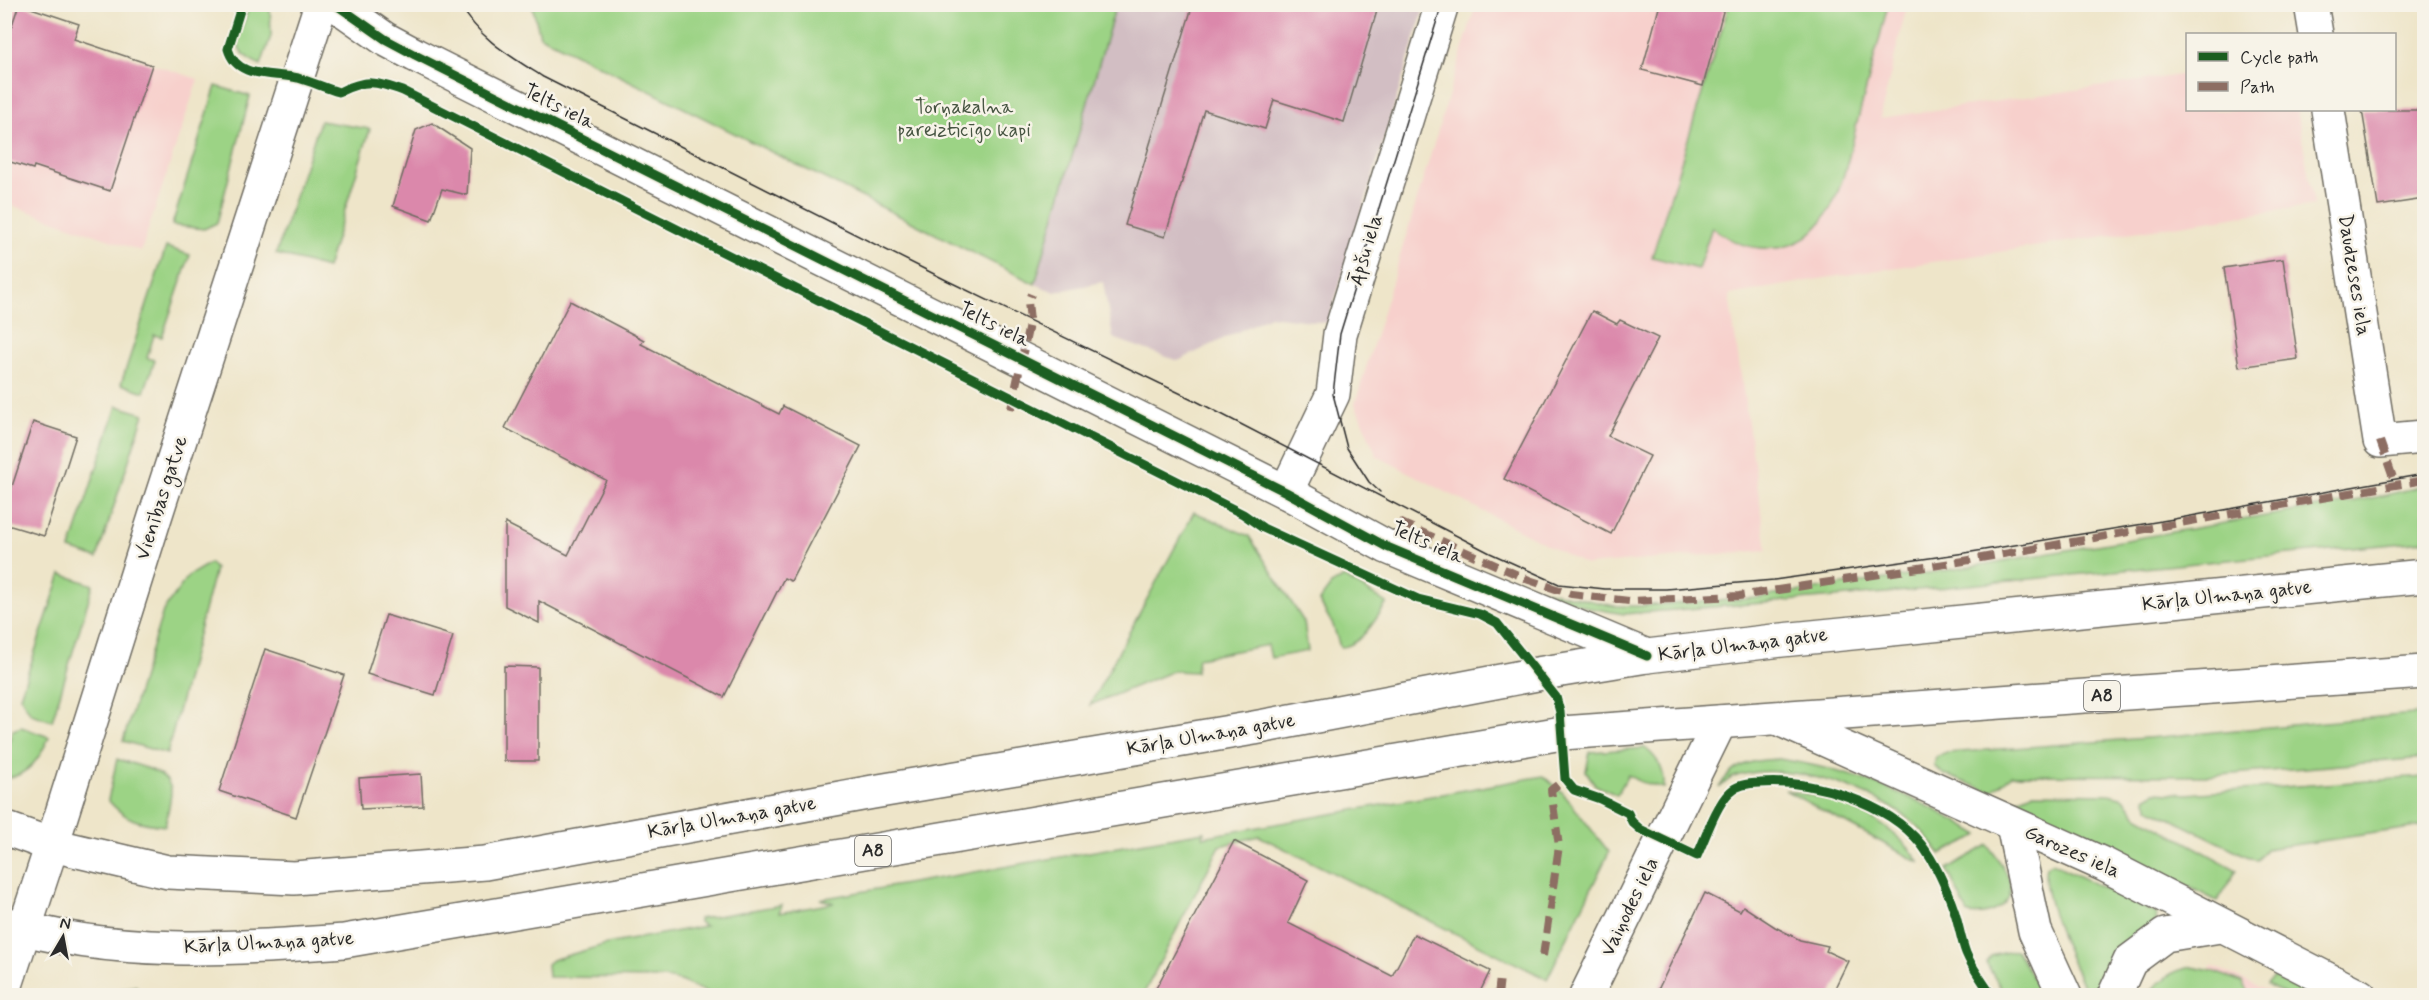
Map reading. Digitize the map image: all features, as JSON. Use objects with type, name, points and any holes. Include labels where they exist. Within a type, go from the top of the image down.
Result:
[{"type":"main road","name":"Vienības gatve","points":[[4,991],[15,926],[52,845],[321,4]]},
{"type":"main road","name":"Telts iela","points":[[334,4],[385,39],[415,55],[1286,492],[1388,547],[1647,656]]},
{"type":"main road","name":"Āpšu iela","points":[[1286,492],[1333,394],[1340,334],[1442,4]]},
{"type":"main road","points":[[2311,4],[2316,33]]},
{"type":"main road","name":"Daudzeses iela","points":[[2328,111],[2380,441],[2424,437]]},
{"type":"main road","name":"Kārļa Ulmaņa gatve","points":[[4,828],[52,845],[168,872],[294,878],[485,863],[873,792],[1254,728],[1537,674],[1647,656],[1782,640],[2424,576]]},
{"type":"main road","name":"Kārļa Ulmaņa gatve","points":[[15,926],[87,941],[155,948],[258,947],[344,941],[1563,733],[2424,672]]},
{"type":"main road","name":"Garozes iela","points":[[1779,718],[2104,865],[2360,996]]},
{"type":"main road","name":"Vaiņodes iela","points":[[1586,996],[1720,722]]},
{"type":"main road","points":[[2013,825],[2035,931],[2065,996]]},
{"type":"main road","points":[[2114,996],[2130,961],[2165,936],[2220,926]]},
{"type":"shaded area","points":[[5,5],[21,5],[79,24],[75,39],[198,79],[141,251],[5,203]]},
{"type":"shaded area","points":[[1116,5],[1425,5],[1328,323],[1270,316],[1178,361],[1113,338],[1103,282],[1055,292],[1035,284]]},
{"type":"shaded area","points":[[1476,5],[1907,5],[1880,118],[2186,74],[2186,111],[2297,111],[2314,205],[1825,278],[1729,295],[1767,550],[1586,565],[1377,456],[1355,404]]},
{"type":"shaded area","points":[[2212,966],[2277,995],[2196,996]]},
{"type":"green space","name":"Torņakalna pareizticīgo kapi","points":[[532,4],[1116,5],[1035,284],[540,36]]},
{"type":"green space","points":[[250,5],[270,5],[271,36],[261,65],[243,54],[239,47],[240,33]]},
{"type":"green space","points":[[1729,5],[1888,5],[1843,177],[1825,217],[1812,232],[1796,243],[1775,248],[1757,248],[1741,244],[1712,227],[1698,269],[1652,257]]},
{"type":"green space","points":[[216,86],[250,96],[217,223],[204,229],[172,225]]},
{"type":"green space","points":[[320,121],[370,129],[327,268],[276,254]]},
{"type":"green space","points":[[166,247],[190,255],[162,337],[154,335],[147,358],[155,360],[144,392],[121,384]]},
{"type":"green space","points":[[117,406],[144,414],[97,558],[70,549]]},
{"type":"green space","points":[[2424,486],[2424,541],[1886,593],[1624,614],[1589,608],[1530,587],[1614,606],[1747,599],[1962,568],[2377,497]]},
{"type":"green space","points":[[1194,512],[1249,536],[1304,622],[1308,651],[1271,658],[1268,645],[1198,658],[1196,672],[1173,671],[1090,705]]},
{"type":"green space","points":[[210,563],[215,569],[167,754],[123,741],[163,611],[188,576]]},
{"type":"green space","points":[[61,574],[93,585],[52,721],[31,714],[20,696]]},
{"type":"green space","points":[[1344,577],[1387,603],[1361,637],[1354,643],[1340,647],[1333,625],[1319,601],[1331,585]]},
{"type":"green space","points":[[2424,713],[2424,758],[2209,776],[2012,775],[1991,792],[1943,774],[1934,766],[1936,757],[1947,753],[2160,737]]},
{"type":"green space","points":[[21,727],[49,737],[33,764],[21,774],[5,779],[5,753],[13,730]]},
{"type":"green space","points":[[1645,748],[1660,766],[1664,788],[1641,782],[1628,775],[1617,795],[1595,785],[1586,771],[1590,752]]},
{"type":"green space","points":[[117,759],[151,770],[159,774],[170,785],[171,793],[165,826],[148,824],[127,817],[108,800]]},
{"type":"green space","points":[[1779,759],[1831,770],[1883,786],[1933,808],[1979,835],[1940,854],[1919,828],[1882,802],[1857,791],[1805,775],[1755,772],[1732,778],[1719,788],[1730,773],[1744,764]]},
{"type":"green space","points":[[1543,776],[1563,793],[1609,852],[1547,979],[1259,836],[1220,846],[1143,995],[713,995],[680,981],[665,978],[548,977],[547,964],[552,960],[607,944],[705,926],[699,922],[699,919],[782,905],[779,913],[834,903],[820,899],[1204,832],[1203,837]]},
{"type":"green space","points":[[2424,777],[2424,826],[2266,849],[2257,861],[2149,808],[2145,798],[2155,792],[2187,794]]},
{"type":"green space","points":[[1785,790],[1843,805],[1878,822],[1894,833],[1920,863]]},
{"type":"green space","points":[[2032,793],[2109,794],[2124,798],[2136,815],[2237,870],[2217,901],[2064,824],[2011,802]]},
{"type":"green space","points":[[1988,845],[2010,882],[2008,898],[1991,912],[1968,914],[1947,869]]},
{"type":"green space","points":[[2052,863],[2157,914],[2156,922],[2118,951],[2106,968],[2095,992],[2091,995],[2087,994],[2074,967],[2052,912],[2045,879],[2046,866]]},
{"type":"green space","points":[[2016,950],[2043,995],[2005,995],[1986,963],[1991,956]]},
{"type":"green space","points":[[2191,967],[2212,971],[2242,982],[2249,995],[2149,995],[2167,977]]},
{"type":"green space","points":[[2273,977],[2309,995],[2287,995],[2267,985]]},
{"type":"green space","points":[[136,986],[138,991],[131,995],[97,995]]},
{"type":"building","points":[[19,4],[79,24],[74,39],[152,65],[110,191],[34,166],[33,169],[4,160],[4,49]]},
{"type":"building","points":[[1193,4],[1379,4],[1344,122],[1274,100],[1265,129],[1204,110],[1165,237],[1125,225]]},
{"type":"building","points":[[1660,4],[1725,4],[1703,86],[1642,70]]},
{"type":"building","points":[[2424,110],[2424,199],[2378,206],[2362,111]]},
{"type":"building","points":[[432,123],[470,148],[467,195],[442,189],[431,220],[393,206],[416,130]]},
{"type":"building","points":[[2283,259],[2298,359],[2239,367],[2224,268]]},
{"type":"building","points":[[570,301],[644,340],[641,344],[779,414],[783,406],[861,446],[791,581],[784,578],[724,697],[539,601],[539,623],[505,606],[505,523],[568,555],[606,480],[505,428]]},
{"type":"building","points":[[1592,311],[1617,324],[1620,320],[1658,338],[1608,436],[1650,456],[1611,534],[1504,479]]},
{"type":"building","points":[[33,422],[76,436],[44,536],[4,524],[4,511]]},
{"type":"building","points":[[386,615],[453,636],[435,695],[367,674]]},
{"type":"building","points":[[265,649],[344,675],[296,817],[219,791]]},
{"type":"building","points":[[504,666],[538,667],[538,761],[504,761]]},
{"type":"building","points":[[421,774],[423,806],[361,809],[359,778]]},
{"type":"building","points":[[1234,841],[1308,880],[1288,923],[1392,976],[1414,934],[1490,971],[1478,996],[1152,996]]},
{"type":"building","points":[[1705,893],[1740,911],[1743,906],[1800,940],[1828,946],[1826,951],[1848,961],[1831,996],[1655,996]]},
{"type":"tram line","points":[[460,4],[476,27],[496,46],[543,77],[946,280],[1196,401],[1490,553],[1559,584],[1605,589],[1666,589],[1774,580],[1965,553],[2174,519],[2424,474]]},
{"type":"tram line","points":[[1380,492],[1369,482],[1347,448],[1333,394],[1340,334],[1442,4]]},
{"type":"marked path","points":[[1011,409],[1030,320],[1028,302],[1031,294]]},
{"type":"marked path","points":[[2380,441],[2396,486]]},
{"type":"marked path","points":[[1399,522],[1529,580],[1571,594],[1629,601],[1739,596],[1964,561],[2424,480]]},
{"type":"marked path","points":[[1543,956],[1559,846],[1551,790],[1565,779]]},
{"type":"marked path","points":[[1498,996],[1500,977]]},
{"type":"cycle path","points":[[242,4],[228,49],[239,66],[257,73],[298,78],[339,92],[364,83],[378,83],[403,91],[1243,514],[1263,528],[1418,599],[1480,614],[1497,623],[1556,697],[1560,712],[1565,779],[1574,790],[1600,799],[1628,813],[1632,822],[1640,829],[1697,856],[1725,798],[1737,787],[1756,783],[1780,783],[1824,789],[1869,805],[1889,816],[1921,844],[1932,860],[1952,904],[1968,959],[1992,996]]},
{"type":"cycle path","points":[[335,4],[385,39],[415,55],[1286,492],[1387,547],[1647,656]]}]
